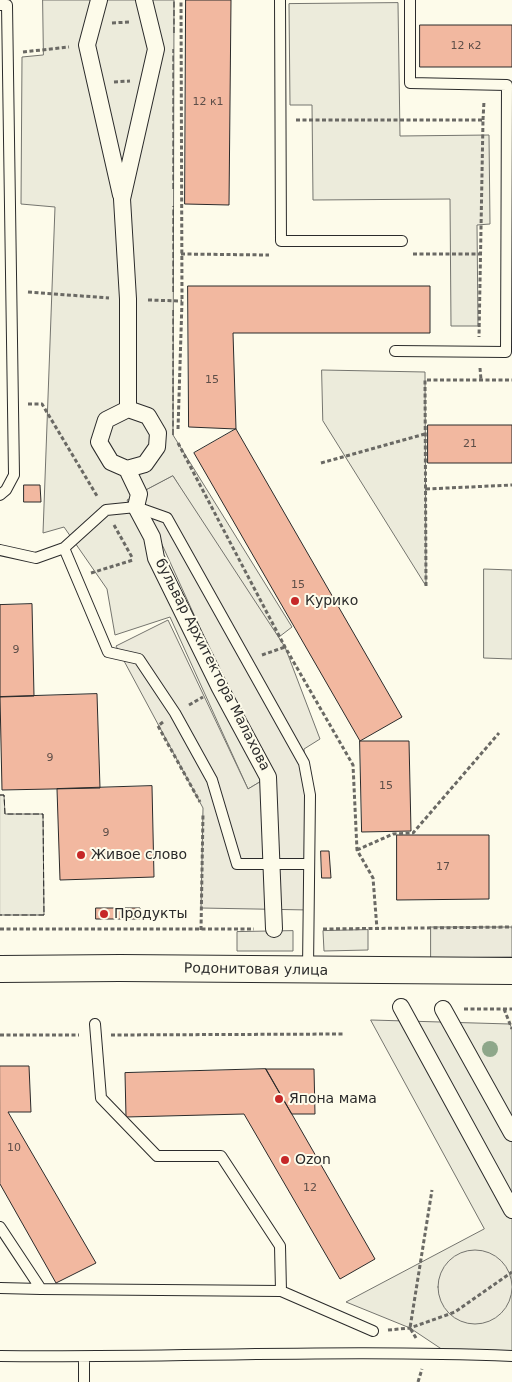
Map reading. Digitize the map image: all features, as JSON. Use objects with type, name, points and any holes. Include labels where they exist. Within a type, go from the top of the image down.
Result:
[{"type":"street","points":[[99,0],[89,38],[91,63],[122,199],[128,299],[128,409]]},
{"type":"street","points":[[122,199],[156,49],[144,0]]},
{"type":"street","points":[[128,409],[148,416],[158,433],[157,447],[145,464],[128,469],[111,462],[99,442],[106,420],[128,409]]},
{"type":"street","name":"бульвар Архитектора Малахова","points":[[128,469],[139,494],[136,508],[152,537],[156,558],[220,688],[268,777],[274,928]]},
{"type":"street","name":"Родонитовая улица","points":[[0,969],[512,971]]},
{"type":"street","points":[[401,1007],[512,1210]]},
{"type":"street","points":[[443,1009],[512,1133]]},
{"type":"lane","points":[[280,0],[281,240],[402,241]]},
{"type":"lane","points":[[396,351],[509,352],[507,85],[410,83],[410,0]]},
{"type":"lane","points":[[0,5],[7,5],[14,475],[6,490],[0,495]]},
{"type":"lane","points":[[0,550],[36,558],[64,548],[106,510],[136,508],[167,518],[304,763],[310,795],[308,969]]},
{"type":"lane","points":[[64,548],[108,652],[139,659],[176,712],[212,780],[237,864],[309,864]]},
{"type":"lane","points":[[96,1030],[101,1098],[157,1156],[221,1156],[280,1246],[281,1291]]},
{"type":"lane","points":[[0,1226],[41,1289]]},
{"type":"lane","points":[[0,1288],[281,1291],[373,1331]]},
{"type":"lane","points":[[0,1356],[84,1357],[427,1353],[512,1356]]},
{"type":"lane","points":[[84,1357],[84,1382]]},
{"type":"path","points":[[181,0],[182,301],[178,443],[285,647],[353,765],[357,850],[373,878],[377,928]]},
{"type":"path","points":[[8,54],[89,38],[113,23],[131,22],[152,28]]},
{"type":"path","points":[[91,63],[114,82],[134,81],[153,63]]},
{"type":"path","points":[[281,120],[483,120],[478,326],[480,380]]},
{"type":"path","points":[[181,254],[279,254]]},
{"type":"path","points":[[404,254],[481,254]]},
{"type":"path","points":[[11,291],[182,301]]},
{"type":"path","points":[[426,586],[425,380],[512,380]]},
{"type":"path","points":[[12,403],[42,404],[106,510],[133,560]]},
{"type":"path","points":[[322,463],[425,434]]},
{"type":"path","points":[[426,489],[512,485]]},
{"type":"path","points":[[77,578],[133,560],[156,558]]},
{"type":"path","points":[[357,850],[393,834],[413,833],[500,733]]},
{"type":"path","points":[[443,1009],[512,1009]]},
{"type":"path","points":[[504,1009],[512,1029]]},
{"type":"path","points":[[0,1035],[96,1030],[345,1034]]},
{"type":"path","points":[[418,1382],[427,1353],[410,1328],[432,1190]]},
{"type":"path","points":[[410,1328],[455,1312],[512,1272]]},
{"type":"shaded area","points":[[43,0],[174,0],[173,435],[292,627],[275,640],[173,476],[127,500],[268,777],[248,789],[170,617],[115,635],[107,589],[64,527],[43,533],[55,207],[21,204],[22,57],[43,55]]},
{"type":"shaded area","points":[[398,3],[400,136],[489,135],[490,224],[477,225],[478,326],[451,326],[450,199],[313,200],[312,105],[290,105],[289,4]]},
{"type":"shaded area","points":[[322,370],[425,372],[426,586],[323,421]]},
{"type":"shaded area","points":[[173,476],[285,647],[320,739],[304,749],[309,910],[201,908],[203,808],[116,646],[168,620],[248,789],[268,777],[139,494]]},
{"type":"shaded area","points":[[484,569],[512,570],[512,659],[484,658]]},
{"type":"shaded area","points":[[0,795],[4,795],[5,814],[43,814],[44,915],[0,915]]},
{"type":"shaded area","points":[[431,927],[512,927],[512,957],[431,958]]},
{"type":"shaded area","points":[[368,930],[368,950],[324,951],[323,931]]},
{"type":"shaded area","points":[[293,931],[293,951],[237,951],[237,932]]},
{"type":"shaded area","points":[[371,1020],[510,1024],[512,1029],[512,1356],[449,1354],[410,1328],[346,1302],[484,1229]]},
{"type":"shaded area","points":[[475,1250],[496,1256],[506,1266],[512,1287],[506,1308],[496,1318],[475,1324],[454,1318],[444,1308],[438,1287],[444,1266],[454,1256]]},
{"type":"building","points":[[186,0],[231,0],[229,205],[185,204]]},
{"type":"building","points":[[420,25],[512,25],[512,67],[420,67]]},
{"type":"building","points":[[188,286],[430,286],[430,333],[233,333],[236,429],[189,427]]},
{"type":"building","points":[[428,425],[512,425],[512,463],[428,463]]},
{"type":"building","points":[[236,429],[402,717],[360,741],[194,453]]},
{"type":"building","points":[[24,485],[40,485],[41,502],[24,502]]},
{"type":"building","points":[[32,604],[34,696],[0,697],[0,605]]},
{"type":"building","points":[[97,694],[100,788],[2,790],[0,697]]},
{"type":"building","points":[[360,741],[409,741],[411,831],[362,832]]},
{"type":"building","points":[[152,786],[154,877],[60,880],[57,789]]},
{"type":"building","points":[[397,835],[489,835],[489,899],[397,900]]},
{"type":"building","points":[[321,851],[329,851],[331,878],[322,878]]},
{"type":"building","points":[[96,908],[140,908],[140,919],[96,919]]},
{"type":"building","points":[[0,1066],[29,1066],[31,1112],[8,1112],[96,1263],[56,1283],[0,1184]]},
{"type":"building","points":[[266,1069],[375,1259],[340,1279],[244,1114],[126,1117],[125,1073]]},
{"type":"building","points":[[266,1069],[314,1069],[315,1114],[292,1114]]},
{"type":"fence","points":[[174,0],[174,33]]},
{"type":"fence","points":[[173,49],[173,189]]},
{"type":"fence","points":[[173,206],[173,292]]},
{"type":"fence","points":[[173,309],[173,435]]},
{"type":"fence","points":[[0,795],[4,795],[5,814],[43,814],[44,915],[0,915]]},
{"type":"place","name":"Курико","points":[[295,601]]},
{"type":"place","name":"Живое слово","points":[[81,855]]},
{"type":"place","name":"Продукты","points":[[104,914]]},
{"type":"place","name":"Япона мама","points":[[279,1099]]},
{"type":"place","name":"Ozon","points":[[285,1160]]}]
